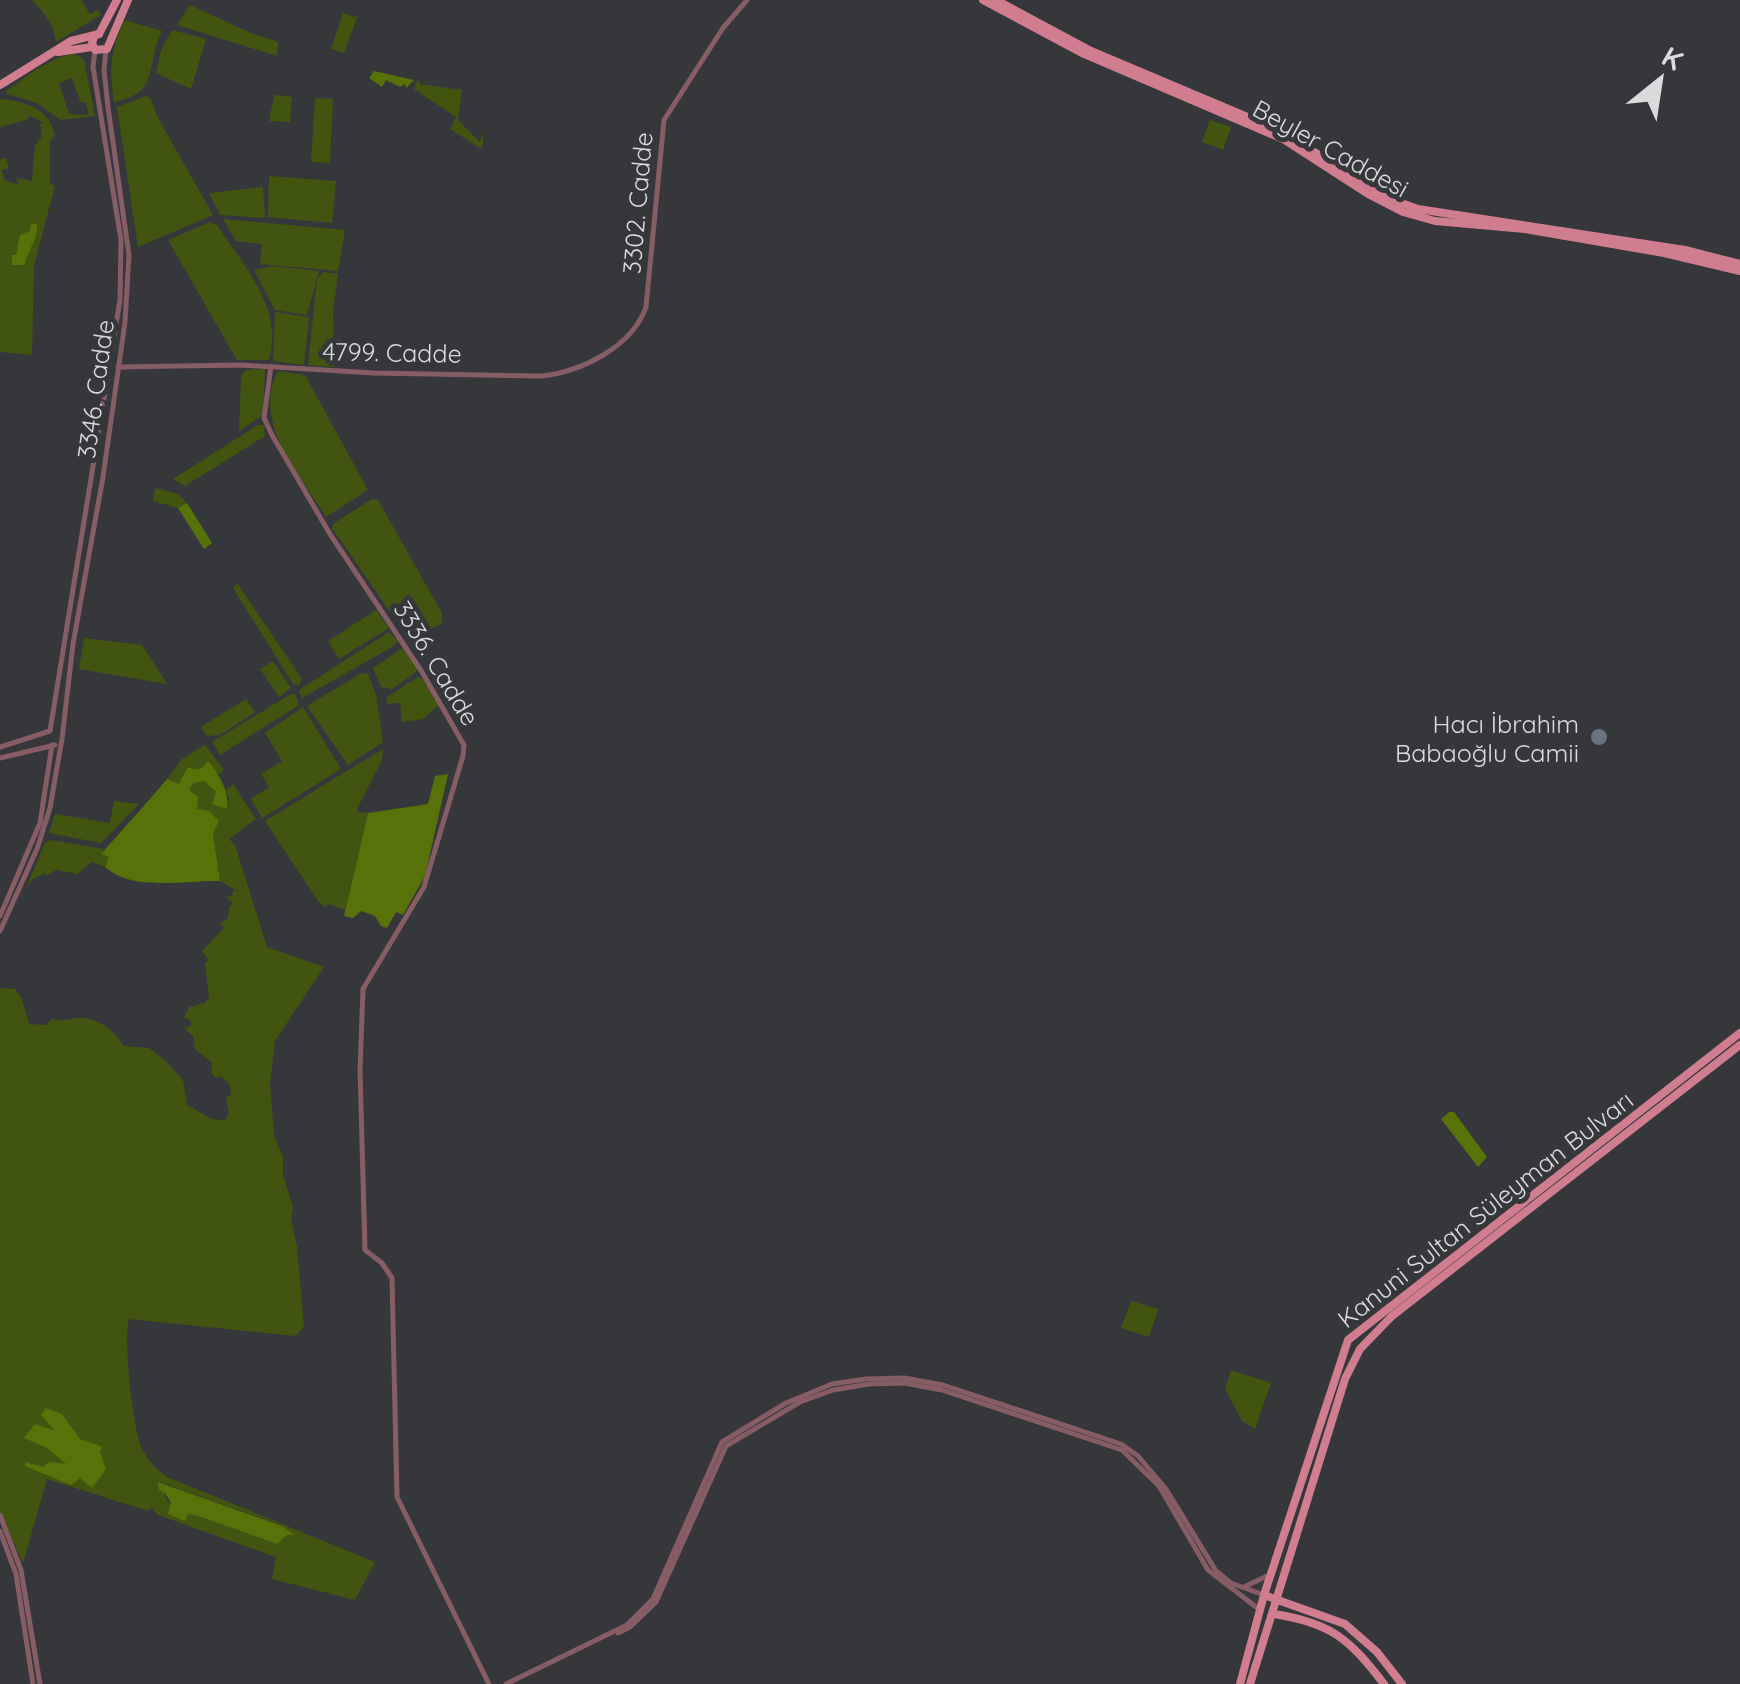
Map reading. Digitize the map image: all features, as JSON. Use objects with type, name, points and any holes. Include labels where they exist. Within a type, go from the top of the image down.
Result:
[{"type":"main road","points":[[95,42],[117,0]]},
{"type":"main road","points":[[95,42],[106,50],[128,0]]},
{"type":"main road","name":"Beyler Caddesi","points":[[983,0],[1082,53],[1278,130],[1403,204],[1499,224],[1685,250],[1740,268]]},
{"type":"main road","name":"Beyler Caddesi","points":[[996,0],[1172,88]]},
{"type":"main road","points":[[0,85],[71,41],[109,39]]},
{"type":"main road","name":"Kanuni Sultan Süleyman Bulvarı","points":[[1240,1684],[1264,1595],[1344,1345],[1354,1333],[1740,1033]]},
{"type":"main road","name":"Kanuni Sultan Süleyman Bulvarı","points":[[1250,1684],[1340,1395],[1362,1347],[1401,1309],[1740,1045]]},
{"type":"main road","points":[[1344,1345],[1352,1353],[1362,1347],[1362,1338],[1354,1333]]},
{"type":"main road","points":[[1264,1595],[1345,1624],[1377,1652],[1402,1684]]},
{"type":"main road","points":[[1260,1610],[1302,1618],[1338,1633],[1384,1684]]},
{"type":"street","name":"3302. Cadde","points":[[644,315],[650,288],[655,187],[664,120],[723,28],[747,0]]},
{"type":"street","name":"3346. Cadde","points":[[0,931],[42,835],[51,803],[54,744],[49,732],[123,272],[93,67],[95,42]]},
{"type":"street","name":"3346. Cadde","points":[[0,916],[40,823],[54,744],[61,732],[128,300],[130,255],[104,70],[106,50]]},
{"type":"street","name":"4799. Cadde","points":[[118,367],[270,366],[374,373],[550,375],[597,358],[624,338],[644,315]]},
{"type":"street","name":"3336. Cadde","points":[[270,366],[264,418],[272,436],[330,534],[422,672],[460,736],[464,750],[424,887],[363,989],[360,1077],[365,1250],[392,1278],[397,1498],[490,1684]]},
{"type":"street","points":[[0,747],[61,732]]},
{"type":"street","points":[[0,758],[54,744]]},
{"type":"street","points":[[506,1684],[626,1625],[653,1599],[722,1442],[786,1403],[832,1384],[866,1379],[904,1378],[943,1385],[1122,1444],[1138,1456],[1166,1489],[1211,1566],[1260,1610]]},
{"type":"street","points":[[515,1684],[630,1627],[656,1602],[726,1446],[782,1411],[834,1390],[869,1384],[904,1383],[984,1400]]},
{"type":"street","points":[[0,1515],[19,1572],[40,1684]]},
{"type":"street","points":[[0,1532],[19,1572],[33,1684]]},
{"type":"street","points":[[1244,1587],[1272,1573]]},
{"type":"street","points":[[1226,1583],[1264,1595]]},
{"type":"green space","points":[[32,0],[81,0],[90,14],[98,10],[101,15],[56,42],[51,24]]},
{"type":"green space","points":[[190,5],[276,41],[277,56],[177,25]]},
{"type":"green space","points":[[343,13],[358,15],[344,53],[331,49]]},
{"type":"green space","points":[[125,20],[162,31],[145,85],[129,98],[114,102],[112,60]]},
{"type":"green space","points":[[172,30],[206,39],[191,89],[156,73],[161,50]]},
{"type":"green space","points":[[76,54],[84,60],[95,116],[61,120],[37,103],[7,94],[40,68]],"holes":[[[72,78],[81,103],[86,102],[89,115],[69,114],[59,83]]]},
{"type":"green space","points":[[374,71],[414,80],[406,88],[405,84],[400,87],[386,80],[382,87],[369,78]]},
{"type":"green space","points":[[418,79],[420,84],[462,90],[458,120],[480,142],[483,132],[483,146],[480,148],[450,129],[456,117],[414,89]]},
{"type":"green space","points":[[274,95],[292,97],[290,122],[269,121]]},
{"type":"green space","points":[[146,96],[213,215],[138,247],[117,107]]},
{"type":"green space","points":[[315,98],[333,99],[330,163],[311,162]]},
{"type":"green space","points":[[0,99],[35,108],[48,119],[55,136],[50,141],[50,183],[55,186],[34,265],[32,355],[0,352],[0,159],[6,158],[9,168],[1,170],[5,180],[19,185],[16,178],[32,181],[35,146],[42,136],[43,122],[30,116],[0,127]]},
{"type":"green space","points":[[1210,120],[1231,127],[1223,150],[1202,142]]},
{"type":"green space","points":[[269,176],[336,181],[332,223],[268,217]]},
{"type":"green space","points":[[263,187],[265,218],[220,215],[209,193]]},
{"type":"green space","points":[[223,219],[345,230],[338,271],[260,264],[262,244],[236,241]]},
{"type":"green space","points":[[210,222],[217,225],[259,289],[271,323],[269,360],[237,360],[168,240]]},
{"type":"green space","points":[[31,224],[37,224],[37,230],[25,265],[12,265],[20,235],[30,231]]},
{"type":"green space","points":[[273,266],[319,271],[307,315],[275,310],[254,270]]},
{"type":"green space","points":[[324,272],[338,274],[333,311],[334,367],[308,365],[317,279]]},
{"type":"green space","points":[[275,312],[309,317],[304,365],[273,361]]},
{"type":"green space","points":[[265,369],[263,415],[239,431],[241,375],[246,370]]},
{"type":"green space","points":[[278,371],[305,375],[368,490],[326,517],[292,466],[274,429],[271,390]]},
{"type":"green space","points":[[258,425],[264,425],[265,436],[185,486],[173,479]]},
{"type":"green space","points":[[155,488],[178,494],[187,503],[178,508],[153,501]]},
{"type":"green space","points":[[372,499],[378,500],[442,613],[442,624],[408,638],[332,528]]},
{"type":"green space","points":[[187,503],[212,543],[204,549],[178,508]]},
{"type":"green space","points":[[237,583],[302,679],[299,685],[293,684],[233,588]]},
{"type":"green space","points":[[376,610],[389,628],[339,659],[328,641]]},
{"type":"green space","points":[[389,632],[398,641],[394,646],[302,698],[299,690]]},
{"type":"green space","points":[[84,638],[142,645],[167,684],[79,669]]},
{"type":"green space","points":[[402,648],[418,669],[392,689],[381,687],[373,668]]},
{"type":"green space","points":[[273,661],[291,688],[279,697],[260,669]]},
{"type":"green space","points":[[362,673],[368,674],[376,695],[383,742],[348,765],[307,706]]},
{"type":"green space","points":[[418,677],[439,705],[423,719],[402,722],[400,703],[386,704],[387,697]]},
{"type":"green space","points":[[295,694],[299,705],[220,755],[212,742]]},
{"type":"green space","points":[[246,699],[255,712],[220,735],[207,736],[201,727]]},
{"type":"green space","points":[[303,707],[341,769],[262,818],[251,799],[269,787],[261,774],[282,761],[265,733]]},
{"type":"green space","points":[[205,745],[224,770],[218,775],[208,762],[179,785],[167,779],[182,759]]},
{"type":"green space","points":[[383,749],[382,760],[357,809],[368,813],[345,910],[328,904],[325,907],[265,821]]},
{"type":"green space","points":[[208,761],[223,784],[227,809],[212,804],[216,792],[204,781],[194,783],[189,790],[198,797],[197,809],[209,811],[219,821],[213,833],[220,881],[144,882],[117,875],[105,867],[109,857],[101,854],[167,779],[179,784],[188,767],[199,769]]},
{"type":"green space","points":[[448,774],[425,876],[403,915],[396,912],[387,928],[375,916],[361,911],[353,918],[344,916],[368,813],[428,804],[435,776]]},
{"type":"green space","points":[[204,781],[217,792],[227,809],[229,798],[225,791],[233,784],[256,819],[229,839],[235,845],[267,947],[324,967],[275,1041],[270,1083],[274,1136],[283,1157],[283,1174],[293,1208],[291,1219],[304,1327],[295,1336],[129,1319],[128,1363],[135,1422],[143,1452],[167,1477],[375,1562],[355,1600],[272,1579],[276,1557],[158,1515],[152,1508],[148,1511],[47,1479],[23,1563],[0,1512],[0,988],[15,989],[29,1024],[46,1025],[52,1019],[91,1019],[110,1030],[124,1046],[149,1048],[183,1080],[187,1105],[212,1119],[225,1120],[230,1085],[222,1076],[216,1078],[212,1074],[212,1063],[195,1049],[193,1036],[184,1028],[191,1026],[191,1021],[184,1017],[189,1007],[205,1003],[209,997],[205,963],[209,960],[202,951],[224,928],[220,924],[228,918],[233,903],[226,897],[232,896],[233,890],[241,893],[220,881],[213,833],[196,809],[189,790],[194,783]],"holes":[[[160,1482],[281,1525],[294,1535],[287,1535],[277,1544],[201,1517],[188,1514],[185,1520],[167,1500]]]},
{"type":"green space","points":[[114,801],[139,804],[101,843],[49,833],[55,814],[110,823]]},
{"type":"green space","points":[[50,840],[104,849],[101,854],[110,856],[105,867],[92,862],[77,874],[56,870],[33,879],[26,888],[45,843]]},
{"type":"green space","points":[[1454,1112],[1487,1157],[1478,1167],[1441,1119]]},
{"type":"green space","points":[[1131,1301],[1158,1309],[1149,1337],[1121,1328]]},
{"type":"green space","points":[[1231,1370],[1271,1383],[1255,1429],[1242,1421],[1225,1389]]},
{"type":"green space","points":[[46,1408],[62,1414],[80,1439],[103,1447],[100,1452],[106,1469],[92,1488],[80,1478],[71,1485],[25,1466],[25,1462],[43,1467],[49,1462],[66,1464],[47,1448],[24,1438],[35,1424],[55,1431],[41,1415]]},
{"type":"green space","points":[[158,1482],[282,1526],[295,1535],[287,1535],[277,1544],[201,1517],[188,1514],[185,1521],[168,1514],[171,1503],[159,1490]]},
{"type":"place","name":"Hacı İbrahim Babaoğlu Camii","points":[[1599,737]]}]
